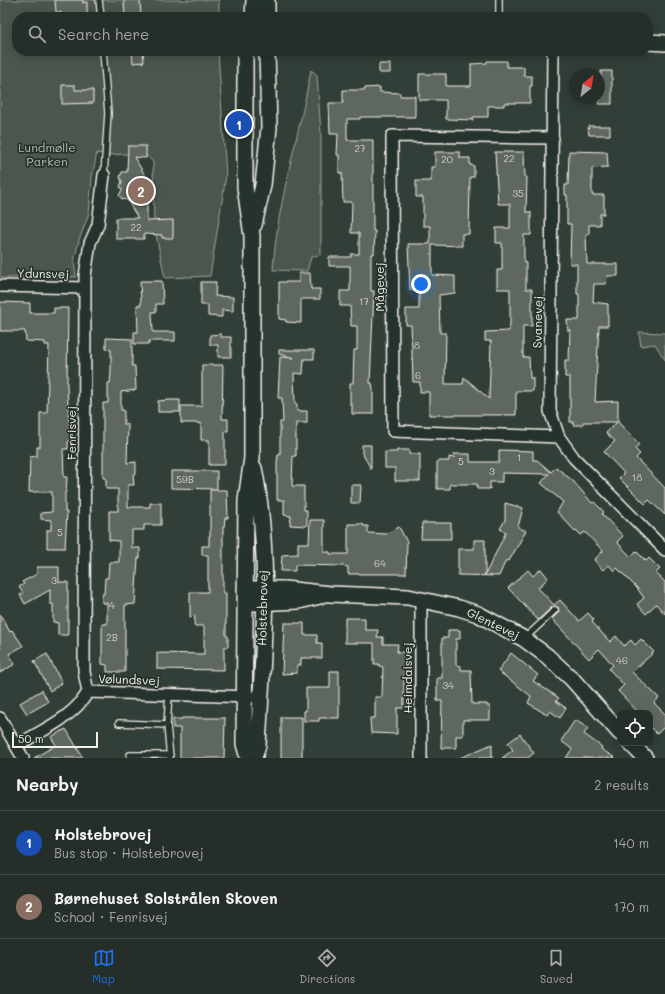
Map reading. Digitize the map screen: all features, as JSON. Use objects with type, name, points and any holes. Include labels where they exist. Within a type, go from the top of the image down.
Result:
[{"type":"main road","points":[[246,0],[246,12]]},
{"type":"main road","points":[[254,0],[254,12]]},
{"type":"main road","points":[[267,0],[267,12]]},
{"type":"main road","points":[[653,42],[665,42]]},
{"type":"main road","name":"Holstebrovej","points":[[245,56],[245,186],[252,236],[252,458],[246,500],[252,515],[254,595],[260,696],[258,745],[254,758]]},
{"type":"main road","name":"Holstebrovej","points":[[252,236],[263,185],[269,127],[267,56]]},
{"type":"main road","name":"Holstebrovej","points":[[248,758],[244,744],[244,697],[254,595],[263,530],[260,498],[252,458]]},
{"type":"main road","name":"Glentevej","points":[[254,595],[299,601],[330,594],[421,599],[478,614],[524,639],[547,656],[561,669],[617,730]]},
{"type":"main road","points":[[633,746],[645,758]]},
{"type":"street","name":"Svanevej","points":[[553,56],[550,410],[559,437],[574,458],[665,550]]},
{"type":"street","name":"Mågevej","points":[[553,138],[392,136],[393,431],[559,437]]},
{"type":"street","name":"Fenrisvej","points":[[88,692],[84,672],[85,288],[90,244],[98,225],[104,175]]},
{"type":"street","name":"Ydunsvej","points":[[0,286],[85,288]]},
{"type":"street","name":"Heimdalsvej","points":[[421,599],[421,758]]},
{"type":"street","name":"Vølundsvej","points":[[16,746],[70,715],[82,702],[88,692],[244,697],[260,696]]},
{"type":"street","points":[[0,718],[23,758]]},
{"type":"lane","points":[[99,0],[100,12]]},
{"type":"lane","points":[[499,0],[499,12]]},
{"type":"lane","points":[[103,56],[108,113],[104,175]]},
{"type":"lane","points":[[524,639],[555,610]]},
{"type":"lane","points":[[130,755],[170,757],[168,725],[169,694]]},
{"type":"lane","points":[[119,723],[168,725]]},
{"type":"green space","name":"Lundmølle Parken","points":[[0,0],[219,0],[219,12],[12,12],[12,56],[218,56],[226,176],[210,276],[165,278],[154,225],[153,162],[144,153],[108,155],[97,153],[92,177],[89,213],[79,240],[74,261],[76,277],[0,278]]},
{"type":"green space","points":[[311,70],[317,75],[321,134],[321,254],[311,257],[307,271],[273,270],[279,219]]},
{"type":"green space","points":[[639,332],[665,333],[665,360],[655,344],[641,346]]},
{"type":"building","points":[[55,0],[83,0],[83,3],[87,2],[87,12],[56,12]]},
{"type":"building","points":[[124,0],[140,0],[141,12],[125,12]]},
{"type":"building","points":[[132,56],[143,56],[144,62],[133,63]]},
{"type":"building","points":[[487,61],[507,61],[507,67],[524,67],[524,76],[532,76],[532,86],[530,86],[530,103],[504,103],[504,106],[488,106],[488,117],[473,117],[473,120],[446,119],[446,100],[419,100],[419,74],[446,74],[446,86],[471,86],[471,64],[487,63]]},
{"type":"building","points":[[379,64],[390,64],[390,73],[379,73]]},
{"type":"building","points":[[605,71],[612,71],[612,104],[605,104]]},
{"type":"building","points":[[62,85],[75,85],[75,90],[93,90],[93,103],[62,104]]},
{"type":"building","points":[[380,87],[380,92],[400,93],[400,96],[415,96],[415,117],[360,117],[360,119],[347,119],[347,140],[373,140],[373,231],[375,231],[374,254],[371,254],[371,291],[374,291],[370,383],[372,383],[373,389],[373,414],[352,414],[352,404],[350,405],[350,383],[353,383],[354,350],[357,350],[357,326],[351,326],[350,306],[340,306],[340,291],[350,291],[350,266],[329,266],[329,257],[351,257],[351,254],[359,254],[359,233],[351,233],[352,202],[343,202],[342,173],[339,173],[339,155],[337,155],[338,134],[330,134],[329,103],[343,103],[343,90],[365,90],[364,88]]},
{"type":"building","points":[[588,126],[610,126],[610,135],[589,135]]},
{"type":"building","points":[[128,146],[146,146],[146,158],[134,157],[146,177],[143,183],[145,186],[143,190],[147,197],[147,221],[173,220],[173,238],[162,238],[162,235],[144,234],[144,239],[116,239],[116,218],[138,218],[127,200],[122,199],[119,195],[122,190],[120,186],[122,182],[120,177],[122,172],[127,172]]},
{"type":"building","points":[[569,151],[607,152],[608,167],[592,168],[592,195],[604,195],[604,214],[600,214],[600,225],[589,225],[589,234],[586,234],[587,264],[618,264],[618,276],[607,276],[606,284],[594,284],[593,302],[608,304],[608,326],[599,326],[595,402],[618,401],[618,422],[639,444],[635,449],[640,454],[636,458],[665,488],[665,515],[649,500],[645,504],[619,478],[624,473],[604,452],[615,441],[606,433],[617,422],[583,422],[583,425],[573,425],[573,422],[570,422],[570,377],[565,377],[565,360],[569,360],[570,330],[568,331],[567,320],[579,320],[579,294],[577,294],[577,264],[570,264],[571,224],[567,224],[567,195],[565,195],[565,185],[568,185]]},
{"type":"building","points":[[435,152],[460,152],[460,158],[470,158],[470,165],[474,166],[474,177],[470,177],[469,234],[462,234],[462,246],[432,245],[432,275],[455,276],[455,293],[439,295],[440,333],[446,333],[445,384],[463,384],[464,377],[489,399],[491,341],[485,341],[485,332],[509,331],[510,325],[510,289],[497,289],[497,270],[502,270],[502,243],[496,243],[496,228],[510,228],[510,204],[498,204],[495,152],[524,152],[525,177],[527,177],[526,212],[531,212],[531,235],[524,235],[524,263],[526,263],[526,289],[532,289],[532,326],[523,326],[523,357],[529,357],[530,378],[533,378],[533,391],[516,391],[516,415],[429,415],[429,392],[420,392],[420,382],[413,382],[411,325],[406,325],[406,309],[419,309],[419,290],[410,290],[408,244],[430,244],[430,226],[423,226],[423,197],[416,197],[416,181],[431,181],[431,167],[435,167]]},
{"type":"building","points":[[299,273],[310,273],[311,289],[320,289],[320,299],[301,299],[301,323],[286,322],[286,320],[279,319],[279,282],[299,282]]},
{"type":"building","points":[[140,281],[162,281],[163,304],[156,304],[156,312],[152,312],[153,332],[175,332],[175,341],[149,341],[149,344],[134,344],[134,332],[138,332],[137,305],[141,305]]},
{"type":"building","points":[[201,282],[216,282],[215,296],[233,297],[233,311],[222,310],[222,317],[208,316],[208,305],[201,305]]},
{"type":"building","points":[[0,303],[30,303],[30,313],[54,313],[54,308],[68,308],[67,385],[70,442],[68,442],[68,449],[63,449],[64,477],[67,477],[65,492],[65,512],[67,512],[65,548],[47,548],[47,530],[51,530],[51,520],[41,519],[41,513],[52,512],[52,492],[29,492],[30,457],[37,456],[37,447],[40,447],[40,413],[47,413],[49,345],[45,345],[45,342],[26,341],[25,331],[0,331]]},
{"type":"building","points":[[221,334],[221,337],[231,337],[231,357],[218,357],[218,345],[210,345],[210,335]]},
{"type":"building","points":[[106,338],[132,339],[132,366],[135,366],[136,390],[121,392],[121,410],[124,410],[124,424],[128,424],[127,463],[136,462],[136,474],[133,474],[134,485],[128,485],[128,507],[150,507],[150,503],[161,503],[161,525],[144,525],[144,530],[132,530],[132,548],[140,548],[140,558],[138,558],[135,604],[125,605],[125,672],[107,672],[107,665],[102,664],[102,624],[107,624],[107,603],[102,603],[102,594],[104,594],[105,578],[108,578],[109,562],[119,562],[119,541],[109,540],[109,511],[118,511],[118,489],[106,489],[106,478],[103,478],[103,403],[108,403],[108,383],[110,383],[111,372],[111,350],[106,349]]},
{"type":"building","points":[[279,350],[314,350],[314,359],[304,359],[303,374],[294,373],[295,404],[297,404],[297,411],[307,411],[307,423],[296,423],[296,456],[293,456],[292,486],[304,486],[304,510],[307,510],[307,526],[290,525],[291,516],[284,515],[284,500],[277,500],[277,462],[278,455],[280,455],[280,422],[283,422],[282,398],[278,398],[280,357],[294,358],[279,354]]},
{"type":"building","points":[[202,365],[223,365],[222,419],[228,419],[228,431],[225,431],[225,465],[209,465],[209,440],[201,440],[201,423],[181,423],[181,406],[202,406]]},
{"type":"building","points":[[180,400],[180,412],[158,412],[158,401]]},
{"type":"building","points":[[362,445],[371,445],[371,469],[362,453]]},
{"type":"building","points":[[397,450],[409,450],[409,454],[420,454],[420,481],[395,481],[395,468],[385,468],[385,452],[397,452]]},
{"type":"building","points":[[499,450],[533,451],[533,460],[537,460],[551,472],[556,467],[574,482],[592,503],[594,502],[604,512],[602,514],[623,536],[617,542],[631,557],[636,551],[646,561],[649,558],[660,569],[656,573],[665,582],[665,614],[656,604],[646,614],[637,604],[644,598],[637,588],[617,568],[614,571],[609,565],[603,570],[594,560],[603,551],[585,532],[581,535],[576,530],[575,531],[557,512],[563,502],[541,483],[549,474],[502,473],[502,482],[490,482],[490,489],[477,489],[477,484],[450,484],[450,489],[437,489],[437,461],[449,461],[449,457],[454,458],[454,454],[470,454],[470,462],[499,462]]},
{"type":"building","points":[[171,471],[217,471],[217,489],[171,488]]},
{"type":"building","points":[[351,485],[361,485],[360,503],[351,503]]},
{"type":"building","points":[[210,490],[227,490],[228,518],[225,518],[223,527],[223,593],[226,593],[226,636],[228,636],[228,647],[224,647],[224,670],[157,669],[157,653],[204,654],[204,626],[194,626],[195,615],[190,618],[190,592],[208,592],[208,555],[202,555],[202,546],[209,546]]},
{"type":"building","points":[[505,503],[523,508],[518,527],[526,531],[509,561],[506,560],[499,576],[458,575],[458,549],[474,549],[474,540],[485,540],[485,575],[506,532],[500,529],[505,520]]},
{"type":"building","points":[[310,520],[324,520],[324,552],[330,552],[330,554],[348,554],[348,524],[363,524],[363,526],[368,526],[368,533],[386,534],[399,527],[407,542],[406,574],[348,574],[348,567],[343,566],[295,565],[295,571],[281,571],[282,555],[298,554],[298,543],[309,543]]},
{"type":"building","points":[[422,523],[451,523],[451,539],[421,539]]},
{"type":"building","points":[[37,567],[59,567],[59,582],[68,582],[68,635],[58,635],[58,623],[53,622],[53,604],[50,604],[50,590],[25,604],[20,595],[23,593],[19,587],[24,584],[22,582],[37,574]]},
{"type":"building","points":[[541,569],[548,578],[538,588],[554,605],[560,600],[579,621],[588,613],[594,620],[592,622],[610,642],[616,636],[624,646],[631,640],[635,645],[641,639],[654,652],[632,672],[659,698],[654,703],[665,714],[665,726],[657,734],[653,730],[653,710],[636,710],[618,691],[624,685],[609,669],[613,665],[599,649],[589,659],[552,619],[559,612],[558,607],[552,607],[538,620],[508,588],[528,570],[533,576]]},
{"type":"building","points":[[0,614],[10,632],[12,630],[23,646],[9,654],[15,664],[0,673]]},
{"type":"building","points":[[345,618],[365,618],[365,630],[378,630],[377,637],[383,637],[383,644],[398,644],[397,652],[404,652],[404,708],[397,708],[397,734],[371,733],[370,718],[375,718],[375,697],[382,697],[383,667],[379,666],[379,664],[374,664],[374,643],[345,643]]},
{"type":"building","points":[[284,623],[304,623],[304,635],[317,635],[317,643],[322,643],[322,658],[301,658],[301,665],[297,665],[297,673],[282,674]]},
{"type":"building","points":[[448,630],[460,630],[460,639],[456,639],[456,665],[461,666],[461,670],[471,670],[472,704],[487,704],[487,706],[490,706],[490,720],[463,720],[463,736],[456,736],[456,748],[441,748],[442,701],[437,701],[437,678],[442,678],[442,638],[448,638]]},
{"type":"building","points":[[511,653],[538,675],[533,681],[559,698],[556,701],[566,708],[560,718],[550,711],[547,715],[528,703],[531,696],[498,671]]},
{"type":"building","points":[[47,654],[62,683],[50,691],[34,661]]},
{"type":"building","points":[[330,671],[339,671],[339,718],[319,718],[319,721],[304,721],[304,711],[306,711],[306,688],[330,688]]},
{"type":"building","points":[[42,690],[48,702],[27,714],[20,703]]},
{"type":"building","points":[[281,717],[302,717],[302,758],[281,758]]},
{"type":"building","points":[[225,718],[224,758],[180,758],[180,728],[173,728],[173,719]]},
{"type":"building","points":[[575,720],[588,728],[584,734],[602,747],[601,749],[615,758],[566,758],[572,749],[561,741]]},
{"type":"building","points":[[66,729],[83,758],[34,758],[56,745],[51,737]]},
{"type":"building","points":[[520,734],[534,753],[528,758],[502,758],[513,750],[508,743]]},
{"type":"building","points":[[492,744],[492,758],[460,758]]},
{"type":"place","name":"Holstebrovej","points":[[239,124]]},
{"type":"place","name":"Børnehuset Solstrålen Skoven","points":[[141,191]]}]
